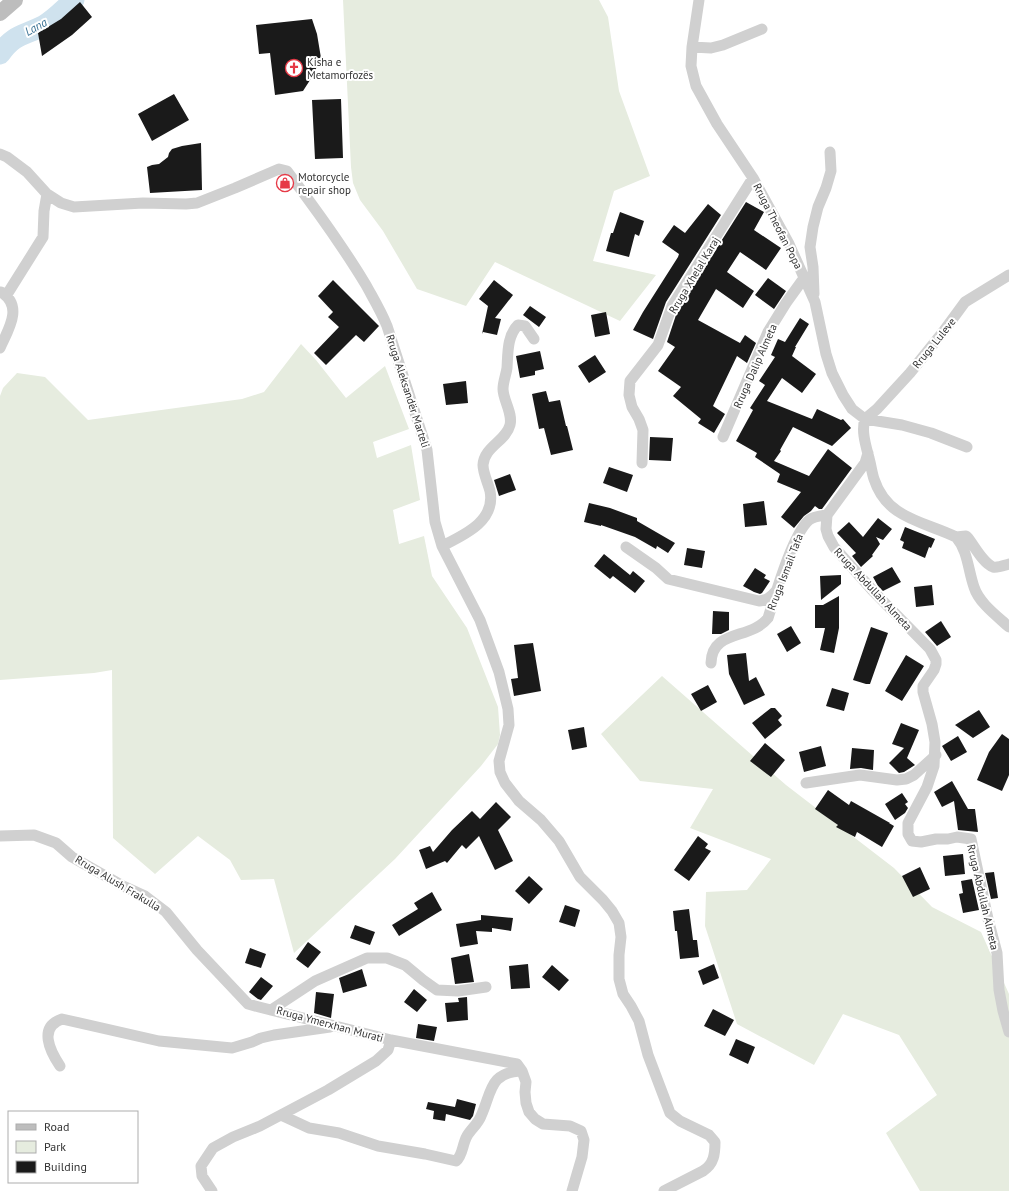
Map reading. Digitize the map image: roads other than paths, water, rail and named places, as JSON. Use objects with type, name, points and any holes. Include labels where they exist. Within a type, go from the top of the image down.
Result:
[{"type":"main road","points":[[0,13],[15,0]]},
{"type":"street","name":"Rruga Theofan Popa","points":[[699,0],[691,66],[696,86],[717,124],[753,178],[789,244],[815,302],[826,354],[832,373],[842,395],[852,409],[865,419]]},
{"type":"street","points":[[692,48],[724,46],[762,30]]},
{"type":"street","points":[[815,302],[810,247],[818,207],[831,171],[830,152]]},
{"type":"street","name":"Rruga Aleksandër Marteli","points":[[0,154],[7,157],[28,172],[47,194],[61,203],[74,207],[143,203],[197,203],[279,169],[287,171],[354,264],[382,314],[387,326],[427,450],[436,522],[442,546],[480,620],[499,672],[508,709],[509,725],[499,761],[500,772],[505,783],[519,801],[542,820],[559,841],[580,877],[612,911],[619,924],[622,937],[619,955],[619,979],[623,994],[639,1021],[648,1055],[670,1113],[680,1121],[709,1135],[715,1142],[713,1160],[709,1167],[664,1191]]},
{"type":"street","name":"Rruga Xhelal Karaj","points":[[642,463],[643,430],[632,407],[630,381],[658,345],[672,306],[753,178]]},
{"type":"street","points":[[0,348],[13,317],[12,305],[3,294],[43,237],[44,210],[47,194]]},
{"type":"street","name":"Rruga Luleve","points":[[865,419],[877,410],[910,372],[943,332],[965,302],[1009,275]]},
{"type":"street","name":"Rruga Dalip Almeta","points":[[723,437],[768,332],[804,278]]},
{"type":"street","points":[[442,546],[464,535],[486,516],[491,504],[490,492],[483,466],[485,457],[504,435],[510,425],[510,415],[503,389],[507,369],[509,343],[513,330],[518,325],[525,326],[534,339]]},
{"type":"street","points":[[967,447],[931,433],[902,425],[865,419],[863,425],[874,480],[881,495],[893,509],[906,517],[956,537],[960,541],[966,554],[974,589],[982,601],[1009,627]]},
{"type":"street","points":[[826,515],[865,463],[868,453]]},
{"type":"street","name":"Rruga Ismail Tafa","points":[[711,663],[712,651],[718,643],[752,629],[766,621],[796,539],[804,526],[814,517],[826,515]]},
{"type":"street","name":"Rruga Abdullah Almeta","points":[[826,515],[826,529],[834,547],[858,575],[930,649],[934,655],[936,664],[934,670],[923,686],[923,692],[932,724],[936,755],[927,787],[908,823],[908,834],[912,841],[921,842],[957,837],[971,839],[988,919],[997,953],[999,990],[1009,1032]]},
{"type":"street","points":[[956,537],[966,536],[982,557],[994,567],[1009,564]]},
{"type":"street","points":[[626,547],[656,568],[668,579],[759,601],[766,600],[778,589]]},
{"type":"street","points":[[806,783],[860,776],[897,780],[906,779],[914,775],[936,755]]},
{"type":"street","name":"Rruga Alush Frakulla","points":[[0,836],[34,835],[56,843],[72,857],[123,886],[144,896],[166,912],[197,950],[248,1004],[272,1010]]},
{"type":"street","name":"Rruga Ymerxhan Murati","points":[[272,1010],[315,981],[367,958],[387,958],[405,965],[437,990],[458,991],[486,987]]},
{"type":"street","name":"Rruga Ymerxhan Murati","points":[[272,1010],[391,1040],[517,1064],[522,1071]]},
{"type":"street","points":[[60,1066],[52,1055],[48,1035],[49,1027],[55,1021],[62,1018],[159,1041],[232,1048],[274,1035],[337,1026]]},
{"type":"street","points":[[212,1191],[202,1176],[202,1166],[213,1148],[233,1137],[260,1126],[328,1090],[376,1061],[388,1050],[391,1040]]},
{"type":"street","points":[[281,1115],[309,1128],[340,1133],[378,1146],[456,1161],[460,1157],[467,1136],[480,1118],[495,1081],[500,1076],[511,1072],[522,1071],[526,1082],[526,1103],[529,1112],[535,1119],[543,1124],[570,1126],[581,1131],[584,1140],[582,1157],[572,1191]]},
{"type":"waterway","name":"Lana","points":[[0,54],[14,39],[43,26],[74,0]]},
{"type":"place","name":"Kisha e Metamorfozës","points":[[294,68]]},
{"type":"place","name":"Motorcycle repair shop","points":[[285,183]]}]
